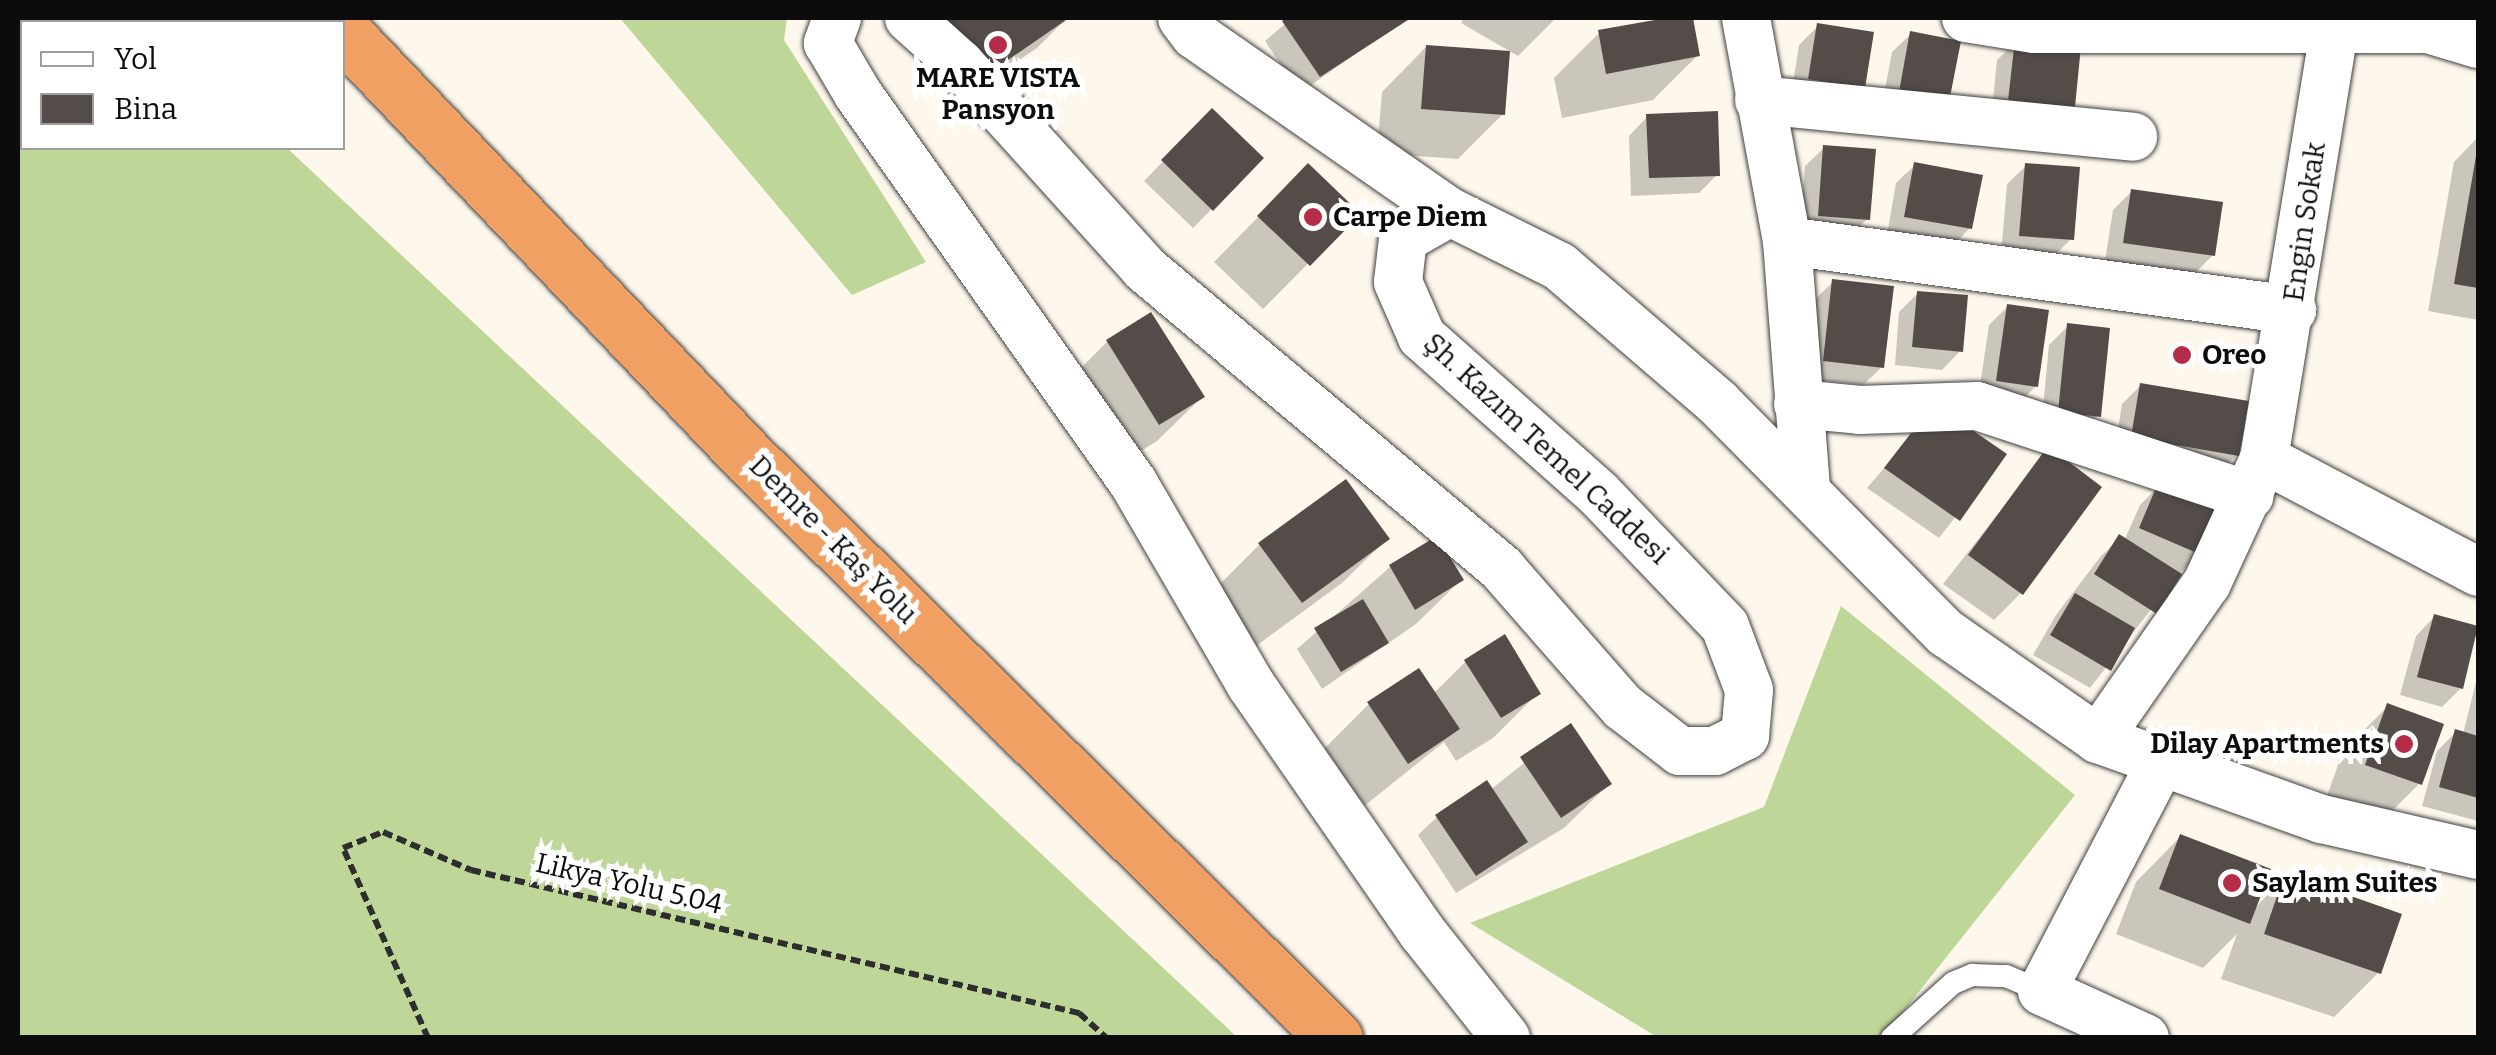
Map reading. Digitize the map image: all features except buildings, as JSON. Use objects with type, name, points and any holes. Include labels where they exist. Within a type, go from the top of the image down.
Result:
[{"type":"highway","points":[[384,18],[456,149]]},
{"type":"highway","name":"Demre - Kaş Yolu","points":[[345,34],[748,457],[1335,1038]]},
{"type":"street","points":[[836,18],[828,44],[858,94],[1134,484],[1251,685],[1422,932],[1506,1038]]},
{"type":"street","name":"Şh. Kazım Temel Caddesi","points":[[909,18],[960,64],[1146,269],[1502,569],[1623,707],[1680,751],[1715,752],[1745,736],[1749,690],[1724,626],[1600,494],[1422,337],[1398,282],[1404,239],[1450,212]]},
{"type":"street","points":[[1182,18],[1194,35],[1450,212],[1560,266],[1806,489],[1946,633],[2098,740],[2158,766],[2322,818],[2478,855]]},
{"type":"street","points":[[1746,18],[1787,240],[1806,489]]},
{"type":"street","points":[[1966,18],[2034,29],[2334,24],[2428,29],[2478,44]]},
{"type":"street","name":"Engin Sokak","points":[[2098,740],[2207,583],[2257,478],[2292,310],[2334,24]]},
{"type":"street","points":[[1759,100],[2132,137]]},
{"type":"street","points":[[1787,240],[2292,310]]},
{"type":"street","points":[[1798,404],[1860,410],[1977,406],[2257,478],[2478,572]]},
{"type":"street","points":[[2145,1038],[2042,992],[2158,766]]},
{"type":"lane","points":[[1892,1038],[1953,983],[1972,975],[2006,976],[2042,992]]},
{"type":"path","name":"Likya Yolu 5.04","points":[[428,1038],[343,848],[383,832],[471,870],[1079,1013],[1107,1038]]},
{"type":"green space","points":[[18,18],[86,20],[20,20],[20,150],[289,150],[1237,1037],[18,1037]]},
{"type":"green space","points":[[620,18],[787,18],[784,40],[926,262],[852,295]]},
{"type":"green space","points":[[1841,606],[2075,795],[1883,1037],[1657,1037],[1470,923],[1764,807]]},
{"type":"place","name":"MARE VISTA Pansyon","points":[[998,45]]},
{"type":"place","name":"Carpe Diem","points":[[1313,217]]},
{"type":"place","name":"Oreo","points":[[2182,355]]},
{"type":"place","name":"Dilay Apartments","points":[[2404,744]]},
{"type":"place","name":"Saylam Suites","points":[[2232,883]]}]
